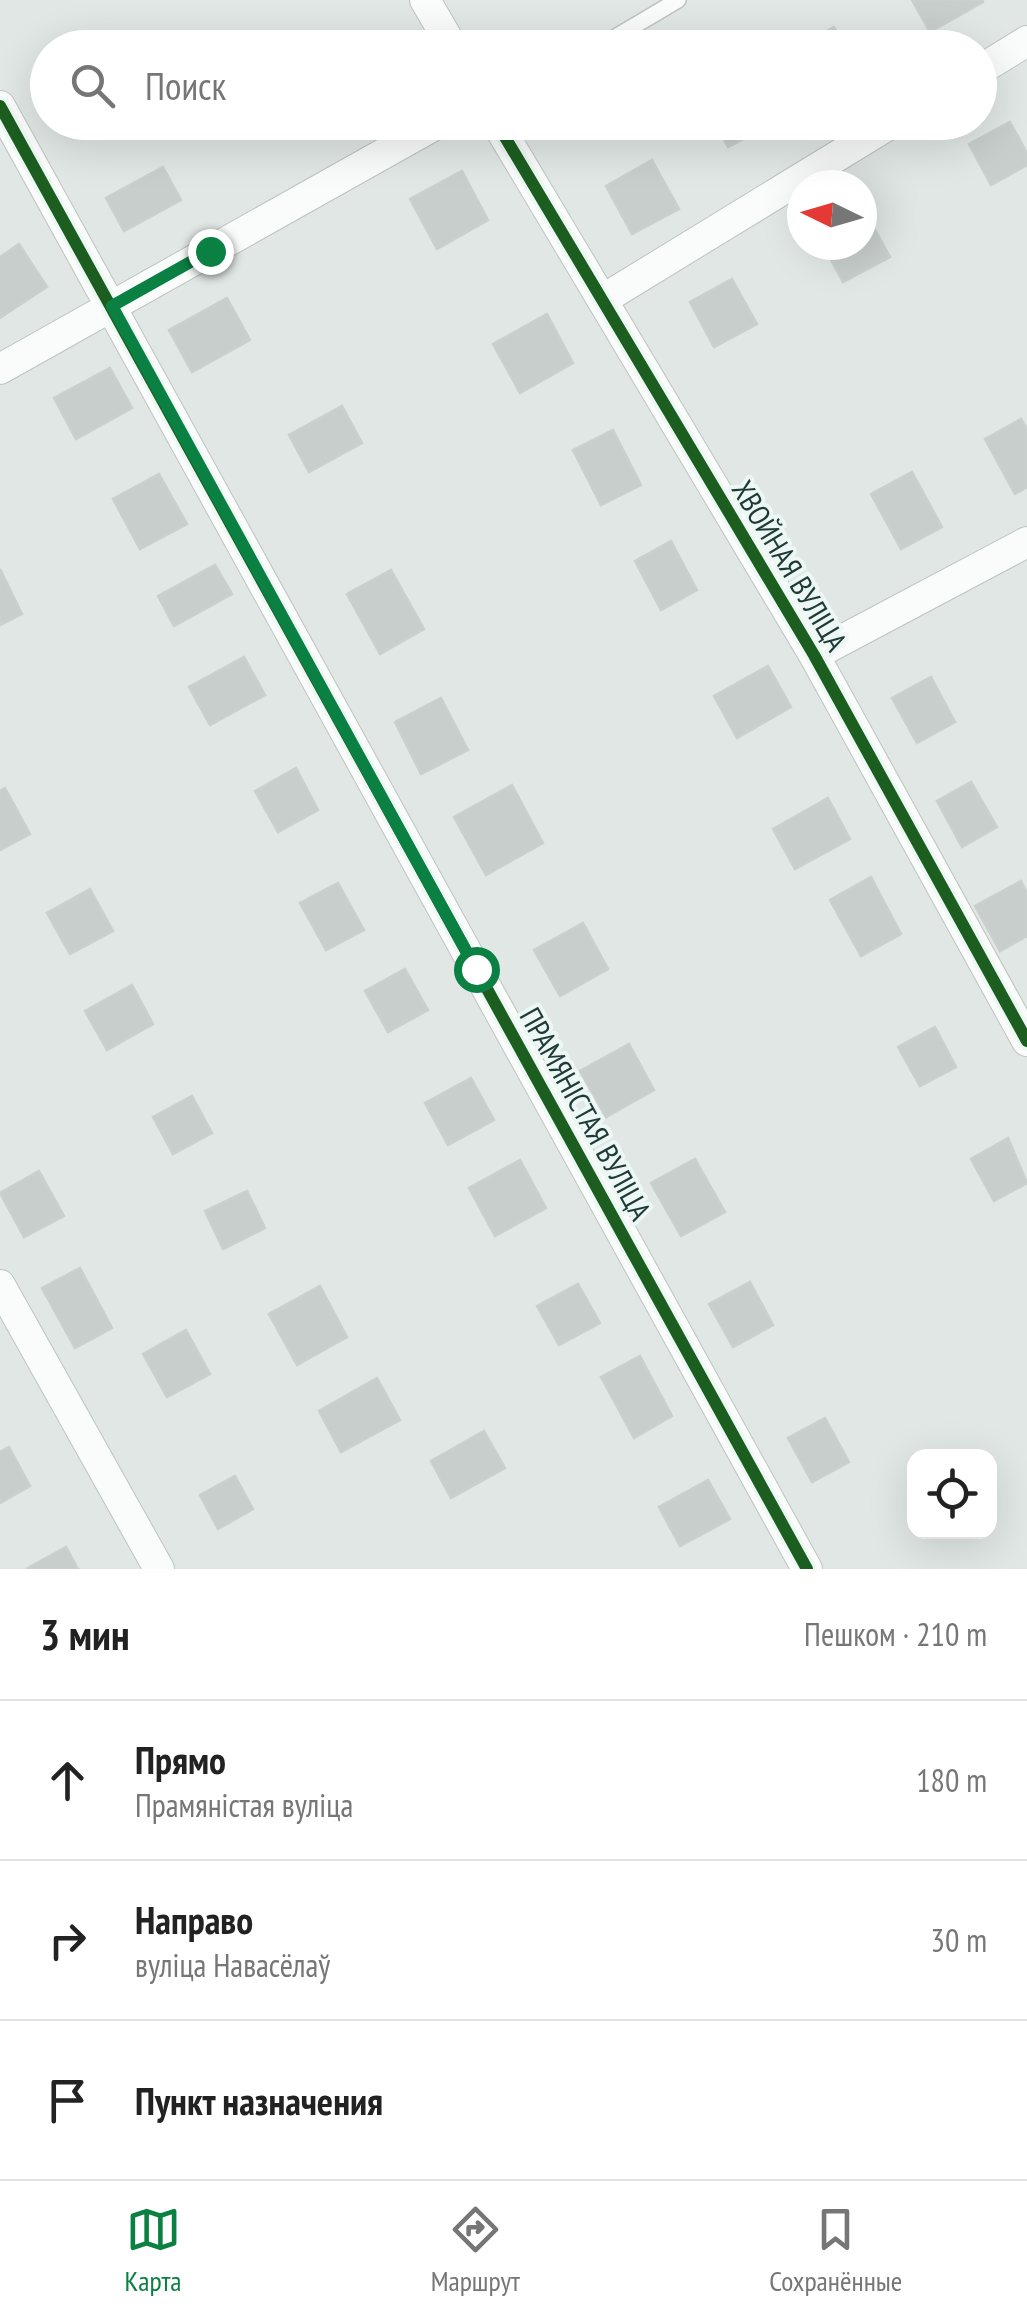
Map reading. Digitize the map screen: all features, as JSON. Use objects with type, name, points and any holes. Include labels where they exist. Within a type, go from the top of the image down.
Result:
[{"type":"street","points":[[425,0],[442,30]]},
{"type":"street","points":[[997,60],[1027,41]]},
{"type":"street","name":"ПРАМЯНІСТАЯ ВУЛІЦА","points":[[0,106],[806,1569]]},
{"type":"street","points":[[0,369],[408,140]]},
{"type":"street","name":"ХВОЙНАЯ ВУЛІЦА","points":[[507,140],[814,655],[1027,1041]]},
{"type":"street","points":[[602,300],[864,140]]},
{"type":"street","points":[[814,655],[1027,542]]},
{"type":"street","points":[[0,1287],[159,1569]]},
{"type":"lane","points":[[627,30],[678,0]]},
{"type":"building","points":[[912,0],[982,0],[934,30],[929,30]]},
{"type":"building","points":[[1010,122],[1027,153],[1027,165],[991,185],[969,144],[997,140],[997,129]]},
{"type":"building","points":[[652,160],[679,209],[632,234],[606,186]]},
{"type":"building","points":[[163,167],[181,200],[124,231],[106,198]]},
{"type":"building","points":[[462,171],[488,220],[437,249],[410,199]]},
{"type":"building","points":[[877,234],[890,257],[843,282],[831,260],[877,260]]},
{"type":"building","points":[[19,244],[47,287],[1,317],[0,257]]},
{"type":"building","points":[[732,279],[757,324],[714,347],[690,302]]},
{"type":"building","points":[[227,298],[250,340],[192,372],[169,330]]},
{"type":"building","points":[[547,314],[573,363],[520,393],[493,344]]},
{"type":"building","points":[[110,368],[132,408],[76,439],[54,398]]},
{"type":"building","points":[[342,406],[362,443],[309,472],[289,435]]},
{"type":"building","points":[[1021,419],[1027,429],[1027,487],[1015,494],[985,439]]},
{"type":"building","points":[[613,430],[641,485],[601,505],[573,450]]},
{"type":"building","points":[[912,472],[942,527],[901,549],[871,494]]},
{"type":"building","points":[[159,474],[187,524],[140,549],[113,499]]},
{"type":"building","points":[[671,541],[697,590],[661,610],[635,561]]},
{"type":"building","points":[[215,565],[232,594],[174,626],[158,596]]},
{"type":"building","points":[[0,569],[22,614],[0,625]]},
{"type":"building","points":[[391,570],[424,629],[380,654],[347,594]]},
{"type":"building","points":[[244,657],[265,695],[210,725],[189,687]]},
{"type":"building","points":[[768,666],[791,707],[737,738],[714,696]]},
{"type":"building","points":[[931,677],[955,722],[917,743],[892,698]]},
{"type":"building","points":[[441,698],[468,750],[421,774],[395,722]]},
{"type":"building","points":[[296,768],[318,810],[278,832],[255,791]]},
{"type":"building","points":[[971,782],[997,827],[962,847],[937,801]]},
{"type":"building","points":[[512,785],[543,843],[486,875],[454,817]]},
{"type":"building","points":[[5,788],[30,834],[0,850],[0,791]]},
{"type":"building","points":[[828,798],[850,839],[795,869],[773,829]]},
{"type":"building","points":[[871,877],[901,934],[861,956],[830,900]]},
{"type":"building","points":[[1021,881],[1027,893],[1027,936],[1000,951],[975,906]]},
{"type":"building","points":[[338,883],[364,930],[326,950],[300,903]]},
{"type":"building","points":[[90,889],[113,931],[70,954],[47,913]]},
{"type":"building","points":[[583,923],[608,969],[560,996],[534,950]]},
{"type":"building","points":[[405,969],[428,1010],[388,1032],[365,991]]},
{"type":"building","points":[[132,985],[153,1024],[107,1050],[85,1011]]},
{"type":"building","points":[[935,1027],[956,1067],[920,1086],[898,1047]]},
{"type":"building","points":[[629,1044],[654,1090],[606,1117],[580,1071]]},
{"type":"building","points":[[471,1078],[494,1120],[448,1145],[425,1103]]},
{"type":"building","points":[[192,1096],[212,1133],[173,1154],[153,1117]]},
{"type":"building","points":[[1008,1138],[1027,1183],[994,1201],[971,1159]]},
{"type":"building","points":[[695,1159],[725,1212],[681,1236],[651,1183]]},
{"type":"building","points":[[520,1160],[546,1208],[495,1236],[469,1188]]},
{"type":"building","points":[[39,1171],[64,1216],[24,1237],[0,1193]]},
{"type":"building","points":[[247,1191],[265,1228],[223,1249],[205,1211]]},
{"type":"building","points":[[80,1268],[112,1328],[75,1348],[42,1288]]},
{"type":"building","points":[[750,1282],[773,1325],[733,1347],[709,1304]]},
{"type":"building","points":[[578,1284],[600,1323],[559,1345],[537,1306]]},
{"type":"building","points":[[320,1286],[347,1337],[297,1365],[269,1314]]},
{"type":"building","points":[[186,1330],[210,1374],[167,1397],[143,1354]]},
{"type":"building","points":[[640,1356],[672,1416],[634,1438],[601,1377]]},
{"type":"building","points":[[377,1378],[400,1420],[341,1452],[319,1411]]},
{"type":"building","points":[[825,1418],[849,1462],[812,1482],[788,1438]]},
{"type":"building","points":[[484,1431],[505,1468],[451,1498],[431,1461]]},
{"type":"building","points":[[9,1447],[30,1486],[0,1503],[0,1452]]},
{"type":"building","points":[[235,1476],[253,1509],[218,1529],[200,1495]]},
{"type":"building","points":[[708,1480],[730,1519],[680,1546],[659,1507]]},
{"type":"building","points":[[66,1547],[78,1569],[26,1569]]},
{"type":"cycle path","points":[[0,106],[807,1569]]},
{"type":"cycle path","points":[[507,140],[814,655],[1027,1041]]},
{"type":"route","points":[[210,251],[112,306],[476,969]]}]
